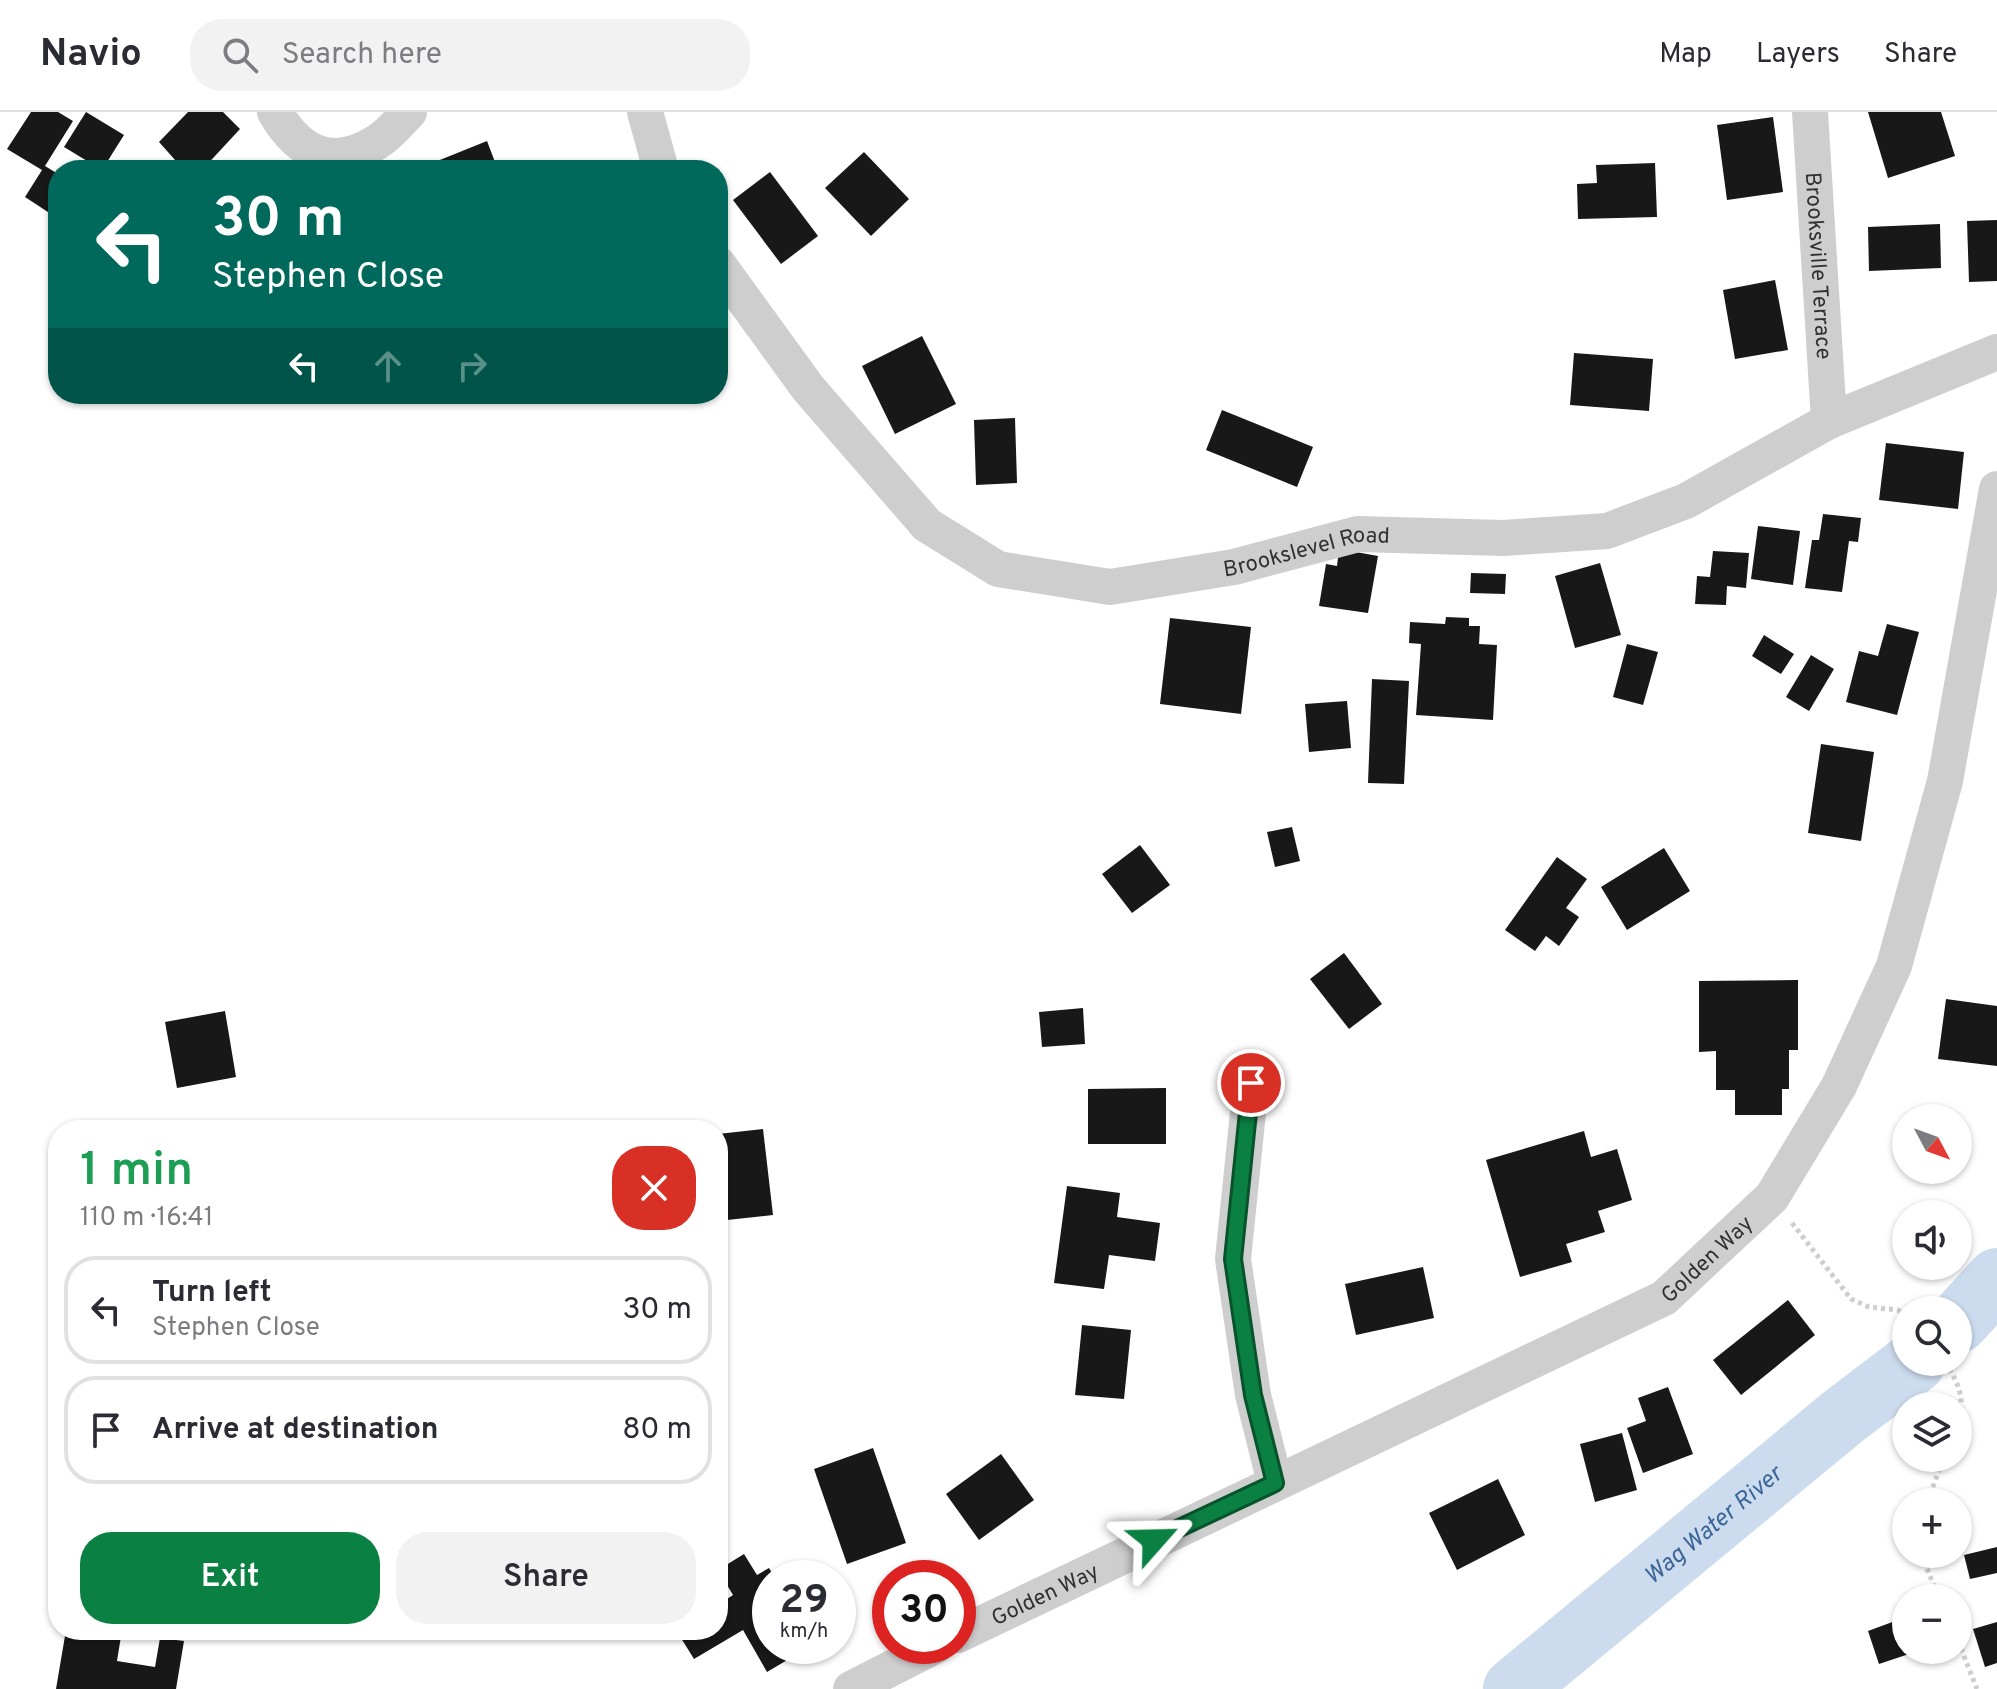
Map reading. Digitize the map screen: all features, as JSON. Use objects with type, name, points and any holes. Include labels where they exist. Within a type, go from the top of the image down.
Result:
[{"type":"street","points":[[275,112],[296,142],[322,156],[351,156],[380,141],[409,112]]},
{"type":"street","points":[[645,112],[658,160]]},
{"type":"street","name":"Brooksville Terrace","points":[[1810,112],[1829,421]]},
{"type":"street","name":"Brookslevel Road","points":[[728,278],[808,388],[927,525],[998,569],[1110,587],[1234,567],[1358,534],[1503,538],[1607,531],[1686,501],[1829,421],[1997,352]]},
{"type":"street","name":"Golden Way","points":[[976,1626],[1664,1298],[1772,1197],[1839,1086],[1894,966],[1945,781],[1997,489]]},
{"type":"street","points":[[1251,1083],[1233,1259],[1253,1395],[1275,1483]]},
{"type":"street","points":[[851,1689],[900,1664]]},
{"type":"path","points":[[1772,1197],[1851,1299],[1869,1307],[1892,1309]]},
{"type":"path","points":[[1967,1664],[1977,1689]]},
{"type":"building","points":[[31,112],[58,112],[73,121],[45,166],[48,168],[48,212],[25,197],[42,170],[7,149]]},
{"type":"building","points":[[86,112],[124,135],[108,160],[85,160],[64,147]]},
{"type":"building","points":[[188,112],[223,112],[240,129],[211,160],[175,160],[159,142]]},
{"type":"building","points":[[1868,112],[1941,112],[1955,156],[1888,178]]},
{"type":"building","points":[[1773,117],[1783,192],[1727,200],[1717,125]]},
{"type":"building","points":[[487,141],[494,160],[440,160]]},
{"type":"building","points":[[864,152],[909,199],[871,236],[825,188]]},
{"type":"building","points":[[1655,163],[1657,217],[1578,219],[1577,184],[1597,183],[1596,165]]},
{"type":"building","points":[[770,172],[818,236],[781,264],[733,200]]},
{"type":"building","points":[[1997,220],[1997,281],[1969,282],[1967,221]]},
{"type":"building","points":[[1940,224],[1941,268],[1869,271],[1868,227]]},
{"type":"building","points":[[1775,280],[1788,350],[1735,359],[1723,290]]},
{"type":"building","points":[[922,336],[956,404],[895,434],[862,366]]},
{"type":"building","points":[[1574,353],[1653,359],[1649,411],[1570,405]]},
{"type":"building","points":[[1222,410],[1313,447],[1297,487],[1206,450]]},
{"type":"building","points":[[1015,418],[1017,483],[976,485],[974,420]]},
{"type":"building","points":[[1886,443],[1964,452],[1958,509],[1879,500]]},
{"type":"building","points":[[1823,514],[1861,518],[1858,542],[1849,541],[1842,592],[1805,588],[1812,540],[1819,540]]},
{"type":"building","points":[[1758,526],[1800,531],[1793,585],[1751,579]]},
{"type":"building","points":[[1339,549],[1378,556],[1368,613],[1319,606],[1326,564],[1337,566]]},
{"type":"building","points":[[1713,551],[1749,553],[1746,588],[1727,586],[1726,605],[1695,604],[1697,576],[1710,577]]},
{"type":"building","points":[[1600,563],[1621,635],[1575,648],[1555,576]]},
{"type":"building","points":[[1471,573],[1506,574],[1505,594],[1470,593]]},
{"type":"building","points":[[1446,617],[1469,618],[1469,626],[1480,626],[1479,644],[1497,645],[1493,720],[1416,715],[1421,644],[1409,643],[1410,622],[1445,624]]},
{"type":"building","points":[[1170,618],[1251,627],[1241,714],[1160,704]]},
{"type":"building","points":[[1887,624],[1919,632],[1897,715],[1846,702],[1859,651],[1878,656]]},
{"type":"building","points":[[1764,635],[1794,654],[1781,674],[1752,656]]},
{"type":"building","points":[[1627,644],[1658,652],[1643,705],[1613,697]]},
{"type":"building","points":[[1811,655],[1834,669],[1809,711],[1786,697]]},
{"type":"building","points":[[1372,679],[1409,681],[1404,784],[1368,783]]},
{"type":"building","points":[[1347,701],[1351,748],[1309,752],[1305,704]]},
{"type":"building","points":[[1821,744],[1874,752],[1861,841],[1808,833]]},
{"type":"building","points":[[1292,827],[1300,861],[1275,867],[1267,832]]},
{"type":"building","points":[[1140,845],[1170,885],[1132,913],[1102,874]]},
{"type":"building","points":[[1664,848],[1690,891],[1627,930],[1601,887]]},
{"type":"building","points":[[1557,857],[1587,879],[1566,908],[1579,917],[1559,946],[1546,936],[1535,951],[1505,930]]},
{"type":"building","points":[[1344,953],[1382,1004],[1349,1029],[1310,979]]},
{"type":"building","points":[[1798,980],[1798,1050],[1789,1050],[1789,1089],[1782,1089],[1782,1115],[1735,1115],[1735,1090],[1716,1090],[1716,1051],[1699,1052],[1699,981]]},
{"type":"building","points":[[1946,999],[1997,1006],[1997,1066],[1938,1059]]},
{"type":"building","points":[[1083,1008],[1085,1044],[1042,1047],[1039,1012]]},
{"type":"building","points":[[225,1011],[236,1077],[177,1088],[165,1022]]},
{"type":"building","points":[[1166,1088],[1166,1144],[1088,1144],[1088,1089]]},
{"type":"building","points":[[763,1129],[773,1215],[728,1220],[728,1133]]},
{"type":"building","points":[[1584,1131],[1591,1157],[1617,1149],[1632,1200],[1598,1211],[1605,1232],[1566,1244],[1572,1262],[1520,1277],[1486,1160]]},
{"type":"building","points":[[1067,1186],[1120,1193],[1117,1217],[1160,1223],[1155,1261],[1109,1255],[1104,1289],[1054,1283]]},
{"type":"building","points":[[1423,1267],[1434,1318],[1356,1335],[1345,1284]]},
{"type":"building","points":[[1788,1300],[1815,1335],[1741,1395],[1713,1360]]},
{"type":"building","points":[[1082,1325],[1131,1330],[1124,1399],[1075,1395]]},
{"type":"building","points":[[1668,1387],[1693,1454],[1643,1473],[1627,1428],[1646,1421],[1638,1398]]},
{"type":"building","points":[[1622,1433],[1637,1490],[1595,1502],[1580,1444]]},
{"type":"building","points":[[873,1448],[906,1543],[856,1561],[846,1560],[814,1469]]},
{"type":"building","points":[[1001,1454],[1034,1500],[979,1540],[946,1494]]},
{"type":"building","points":[[1498,1479],[1525,1535],[1457,1570],[1429,1513]]},
{"type":"building","points":[[1997,1547],[1997,1573],[1970,1579],[1967,1568],[1972,1568],[1972,1553]]},
{"type":"building","points":[[744,1554],[752,1567],[752,1646],[743,1630],[728,1639],[728,1598],[733,1595],[728,1587],[728,1564]]},
{"type":"building","points":[[1892,1622],[1892,1660],[1879,1664],[1868,1631]]},
{"type":"building","points":[[1997,1622],[1997,1663],[1985,1667],[1973,1629]]},
{"type":"building","points":[[64,1640],[120,1640],[117,1661],[155,1667],[160,1640],[184,1641],[176,1689],[56,1689]]},
{"type":"building","points":[[682,1640],[726,1640],[694,1659]]},
{"type":"building","points":[[762,1664],[781,1664],[767,1672]]},
{"type":"waterway","name":"Wag Water River","points":[[1972,1307],[1997,1279]]},
{"type":"waterway","name":"Wag Water River","points":[[1514,1689],[1897,1376]]},
{"type":"route","points":[[1154,1540],[1275,1483],[1253,1395],[1233,1259],[1251,1083]]}]
